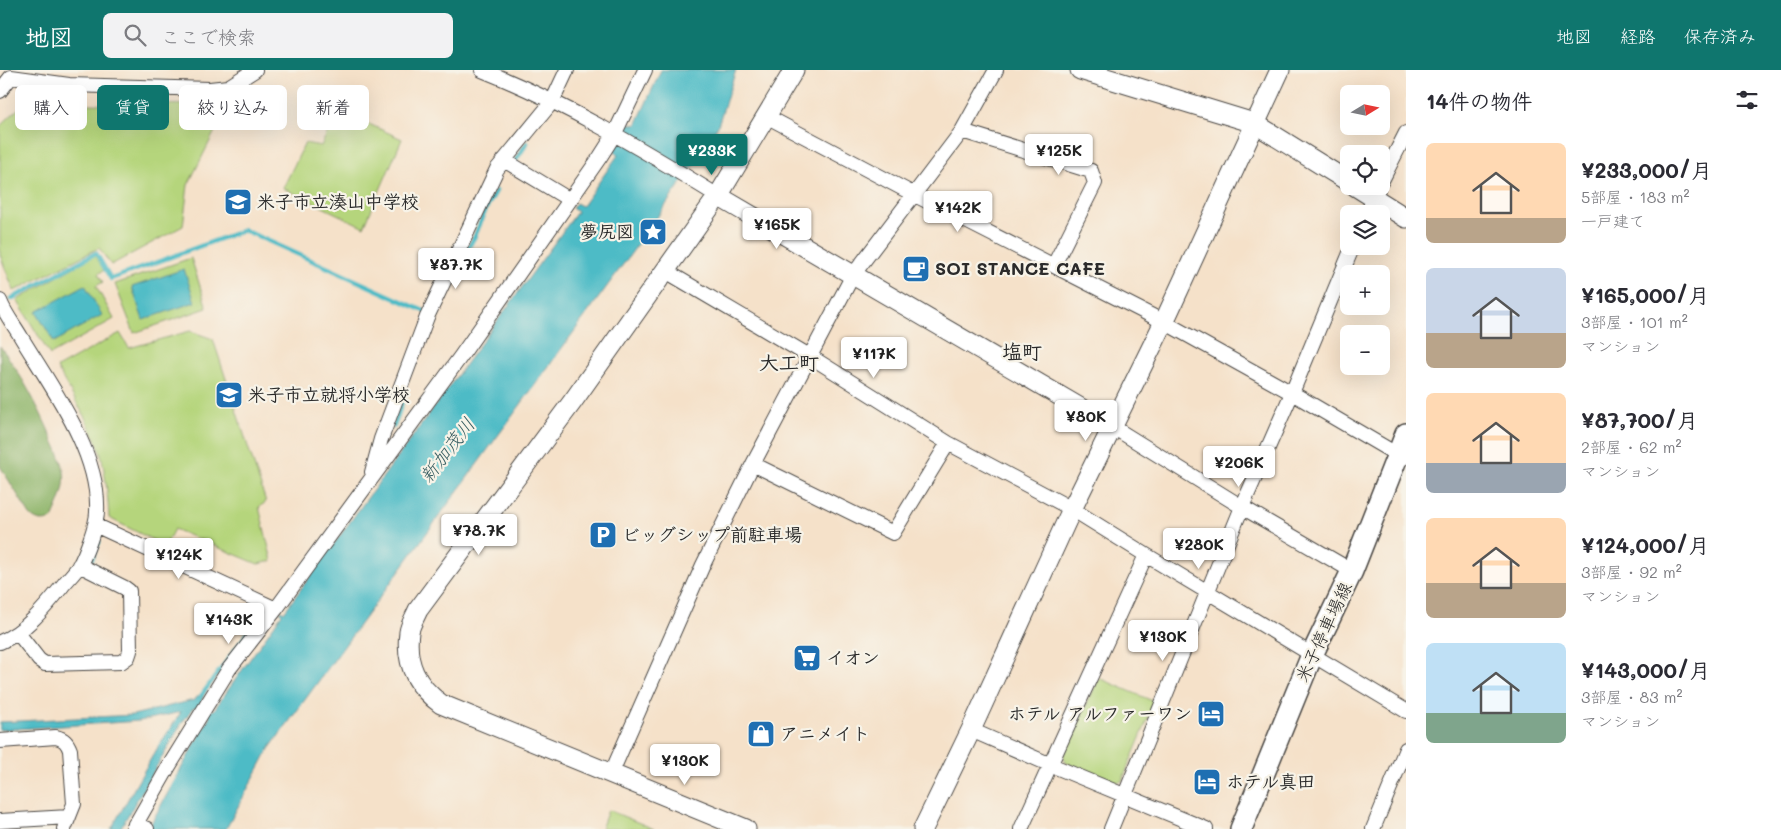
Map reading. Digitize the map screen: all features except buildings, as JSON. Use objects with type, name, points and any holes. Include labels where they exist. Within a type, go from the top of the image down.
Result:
[{"type":"main road","name":"米子停車場線","points":[[1240,829],[1312,655],[1352,571],[1402,457],[1406,434]]},
{"type":"street","points":[[0,91],[11,76],[69,85],[210,89],[228,87],[255,70]]},
{"type":"street","points":[[482,70],[552,102],[621,138],[1112,427],[1242,507],[1352,571]]},
{"type":"street","points":[[369,482],[381,438],[427,317],[497,169],[552,102],[567,70]]},
{"type":"street","points":[[139,827],[202,713],[229,669],[276,609],[461,356],[570,200],[621,138],[645,70]]},
{"type":"street","points":[[746,829],[441,704],[427,694],[412,668],[409,651],[409,631],[418,610],[573,401],[718,196],[794,70]]},
{"type":"street","points":[[611,774],[703,565],[753,464],[853,275],[915,196],[962,131],[996,70]]},
{"type":"street","points":[[1080,70],[1254,123],[1340,176]]},
{"type":"street","points":[[923,829],[971,730],[1072,509],[1164,322],[1280,70]]},
{"type":"street","points":[[766,116],[915,196],[1164,322],[1402,457]]},
{"type":"street","points":[[962,131],[1091,171],[1095,182],[1054,265]]},
{"type":"street","points":[[1390,165],[1406,133]]},
{"type":"street","points":[[504,160],[570,200]]},
{"type":"street","points":[[1375,195],[1406,218]]},
{"type":"street","points":[[1111,829],[1242,507],[1349,255]]},
{"type":"street","points":[[664,270],[811,357],[948,444],[1072,509],[1406,711]]},
{"type":"street","points":[[0,301],[78,433],[89,459],[98,513],[79,565],[55,596],[18,633],[0,642]]},
{"type":"street","points":[[753,464],[893,533],[948,444]]},
{"type":"street","points":[[95,524],[276,609]]},
{"type":"street","points":[[1021,829],[1146,555]]},
{"type":"street","points":[[18,633],[39,660],[45,664],[121,662],[128,657],[130,651],[129,591],[79,565]]},
{"type":"street","points":[[971,730],[1206,829]]},
{"type":"street","points":[[0,741],[56,737],[66,742],[70,750],[74,804],[66,823],[0,821]]},
{"type":"street","points":[[1373,829],[1406,749]]},
{"type":"green space","points":[[87,104],[97,104],[97,130],[169,130],[169,105],[179,105],[179,130],[216,130],[188,185],[183,226],[111,265],[99,248],[14,291],[0,255],[0,126],[15,112],[15,130],[87,130]]},
{"type":"green space","points":[[369,124],[402,139],[364,227],[283,188],[305,143],[321,146],[329,130],[369,130]]},
{"type":"green space","points":[[95,255],[104,270],[98,274],[103,282],[96,286],[114,319],[50,355],[17,300]]},
{"type":"green space","points":[[191,258],[207,308],[134,333],[115,284]]},
{"type":"green space","points":[[190,331],[213,339],[266,502],[259,507],[272,561],[258,564],[174,529],[165,546],[109,518],[105,473],[99,448],[57,368],[120,333],[129,348]]},
{"type":"green space","points":[[0,346],[22,378],[62,462],[65,477],[63,490],[52,519],[49,520],[38,520],[30,515],[0,466]]},
{"type":"green space","points":[[1099,678],[1155,702],[1122,781],[1115,783],[1066,763],[1063,756]]},
{"type":"green space","points":[[608,810],[654,829],[601,829]]},
{"type":"water","name":"新加茂川","points":[[661,70],[736,70],[718,125],[693,166],[649,229],[269,749],[226,829],[148,829],[210,716],[198,708],[193,708],[182,723],[120,829],[111,829],[153,755],[181,712],[140,721],[0,730],[0,722],[133,715],[194,700],[203,692],[204,695],[201,703],[213,711],[282,614],[281,610],[284,612],[577,212],[572,208],[576,203],[582,206],[618,155],[614,150],[628,123],[636,125]]},
{"type":"water","points":[[184,269],[195,302],[143,320],[132,287]]},
{"type":"water","points":[[85,285],[102,315],[54,342],[36,312]]},
{"type":"waterway","points":[[514,163],[527,143]]},
{"type":"waterway","points":[[461,261],[496,191]]},
{"type":"waterway","points":[[11,299],[96,253],[111,279],[244,230],[426,312]]},
{"type":"waterway","points":[[394,426],[404,397]]},
{"type":"waterway","points":[[92,559],[99,542]]},
{"type":"waterway","points":[[201,696],[265,609]]},
{"type":"place","name":"米子市立湊山中学校","points":[[238,202]]},
{"type":"place","name":"夢尻図","points":[[653,232]]},
{"type":"place","name":"SOI STANCE CAFE","points":[[916,269]]},
{"type":"place","name":"米子市立就将小学校","points":[[229,395]]},
{"type":"place","name":"ビッグシップ前駐車場","points":[[603,535]]},
{"type":"place","name":"イオン","points":[[807,658]]},
{"type":"place","name":"ホテル アルファーワン","points":[[1211,714]]},
{"type":"place","name":"アニメイト","points":[[761,734]]},
{"type":"place","name":"ホテル真田","points":[[1207,782]]},
{"type":"district","name":"塩町","points":[[1022,352]]},
{"type":"district","name":"大工町","points":[[789,363]]}]
